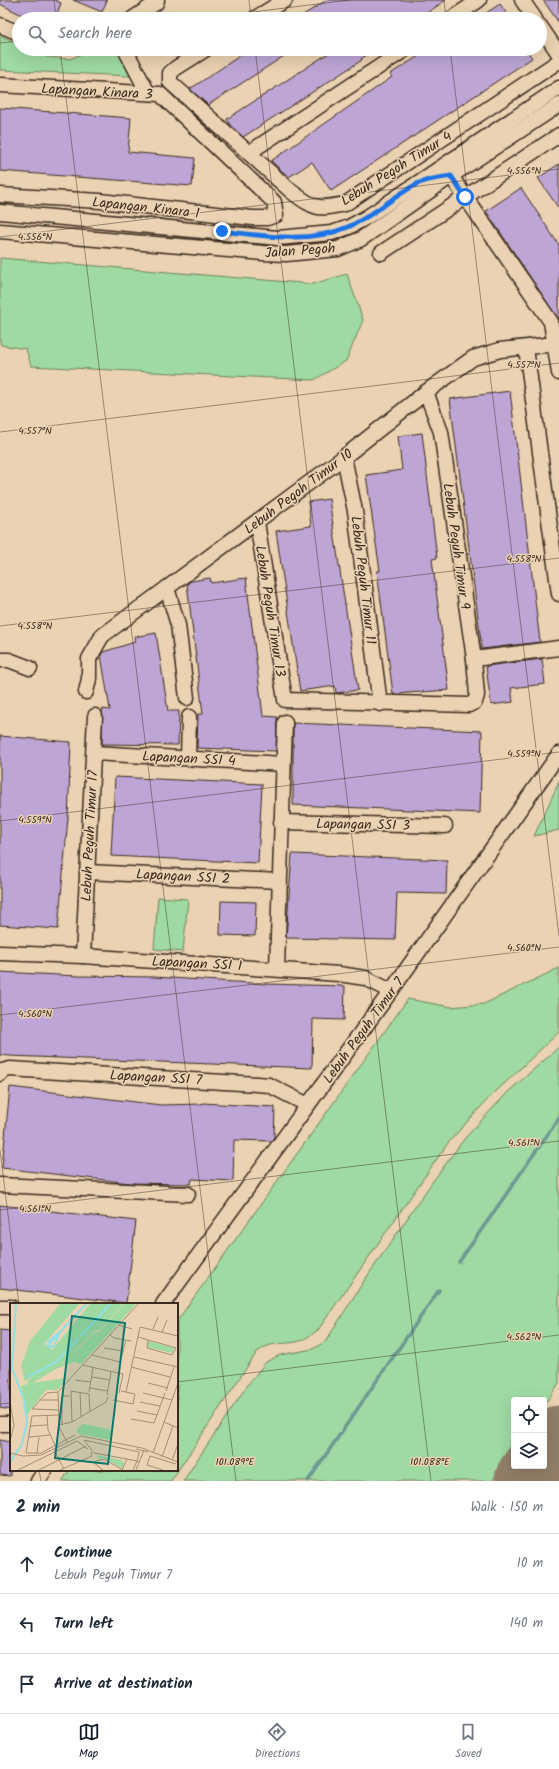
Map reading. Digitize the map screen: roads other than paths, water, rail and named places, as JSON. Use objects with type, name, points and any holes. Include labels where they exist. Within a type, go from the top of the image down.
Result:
[{"type":"street","points":[[142,12],[156,3],[157,0]]},
{"type":"street","points":[[265,12],[285,0]]},
{"type":"street","points":[[461,12],[479,0]]},
{"type":"street","points":[[522,0],[530,12]]},
{"type":"street","points":[[0,25],[12,30]]},
{"type":"street","points":[[547,36],[559,54]]},
{"type":"street","points":[[129,56],[148,93]]},
{"type":"street","name":"Lebuh Pegoh Timur 4","points":[[195,56],[176,68],[170,74],[170,82],[252,155],[268,172],[312,207],[325,208],[345,204],[559,61]]},
{"type":"street","points":[[252,155],[256,148],[395,56]]},
{"type":"street","name":"Lapangan Kinara 3","points":[[0,85],[160,94],[220,151]]},
{"type":"street","points":[[0,212],[278,238],[332,233],[349,227],[419,184],[559,88]]},
{"type":"street","name":"Jalan Pegoh","points":[[0,231],[263,253],[313,252],[338,249],[361,239],[451,176],[559,105]]},
{"type":"street","points":[[380,253],[559,135]]},
{"type":"street","name":"Lapangan Kinara 1","points":[[0,195],[100,201],[252,218],[267,218],[276,215],[274,202],[220,151]]},
{"type":"street","points":[[419,184],[451,176],[466,152]]},
{"type":"street","points":[[451,176],[551,322],[559,374]]},
{"type":"street","name":"Lebuh Pegoh Timur 10","points":[[86,692],[89,679],[89,659],[102,636],[344,458],[426,392],[473,358],[500,350],[555,344]]},
{"type":"street","points":[[526,348],[559,594]]},
{"type":"street","name":"Lebuh Peguh Timur 9","points":[[380,704],[469,705],[474,702],[477,696],[474,659],[441,432],[426,392]]},
{"type":"street","name":"Lebuh Peguh Timur 11","points":[[344,458],[355,511],[380,704]]},
{"type":"street","name":"Lebuh Peguh Timur 13","points":[[256,522],[285,700],[380,704]]},
{"type":"street","points":[[167,588],[178,625],[187,698]]},
{"type":"street","points":[[474,659],[559,648]]},
{"type":"street","points":[[0,660],[9,660],[30,668]]},
{"type":"street","name":"Lebuh Peguh Timur 17","points":[[83,956],[95,716]]},
{"type":"street","points":[[188,758],[189,717]]},
{"type":"street","points":[[277,968],[285,722]]},
{"type":"street","name":"Lapangan SSI 4","points":[[94,753],[283,764]]},
{"type":"street","name":"Lebuh Peguh Timur 7","points":[[164,1303],[391,991],[559,754]]},
{"type":"street","name":"Lapangan SSI 3","points":[[281,822],[445,826]]},
{"type":"street","name":"Lapangan SSI 2","points":[[87,872],[279,881]]},
{"type":"street","name":"Lapangan SSI 1","points":[[0,953],[83,956],[277,968],[339,974],[365,978],[391,991]]},
{"type":"street","name":"Lapangan SSI 7","points":[[0,1074],[2,1070],[10,1069],[269,1085],[308,1105]]},
{"type":"street","points":[[0,1185],[188,1194]]},
{"type":"street","points":[[38,1481],[44,1471]]},
{"type":"waterway","points":[[459,1262],[559,1118]]},
{"type":"waterway","points":[[308,1481],[439,1290]]}]
